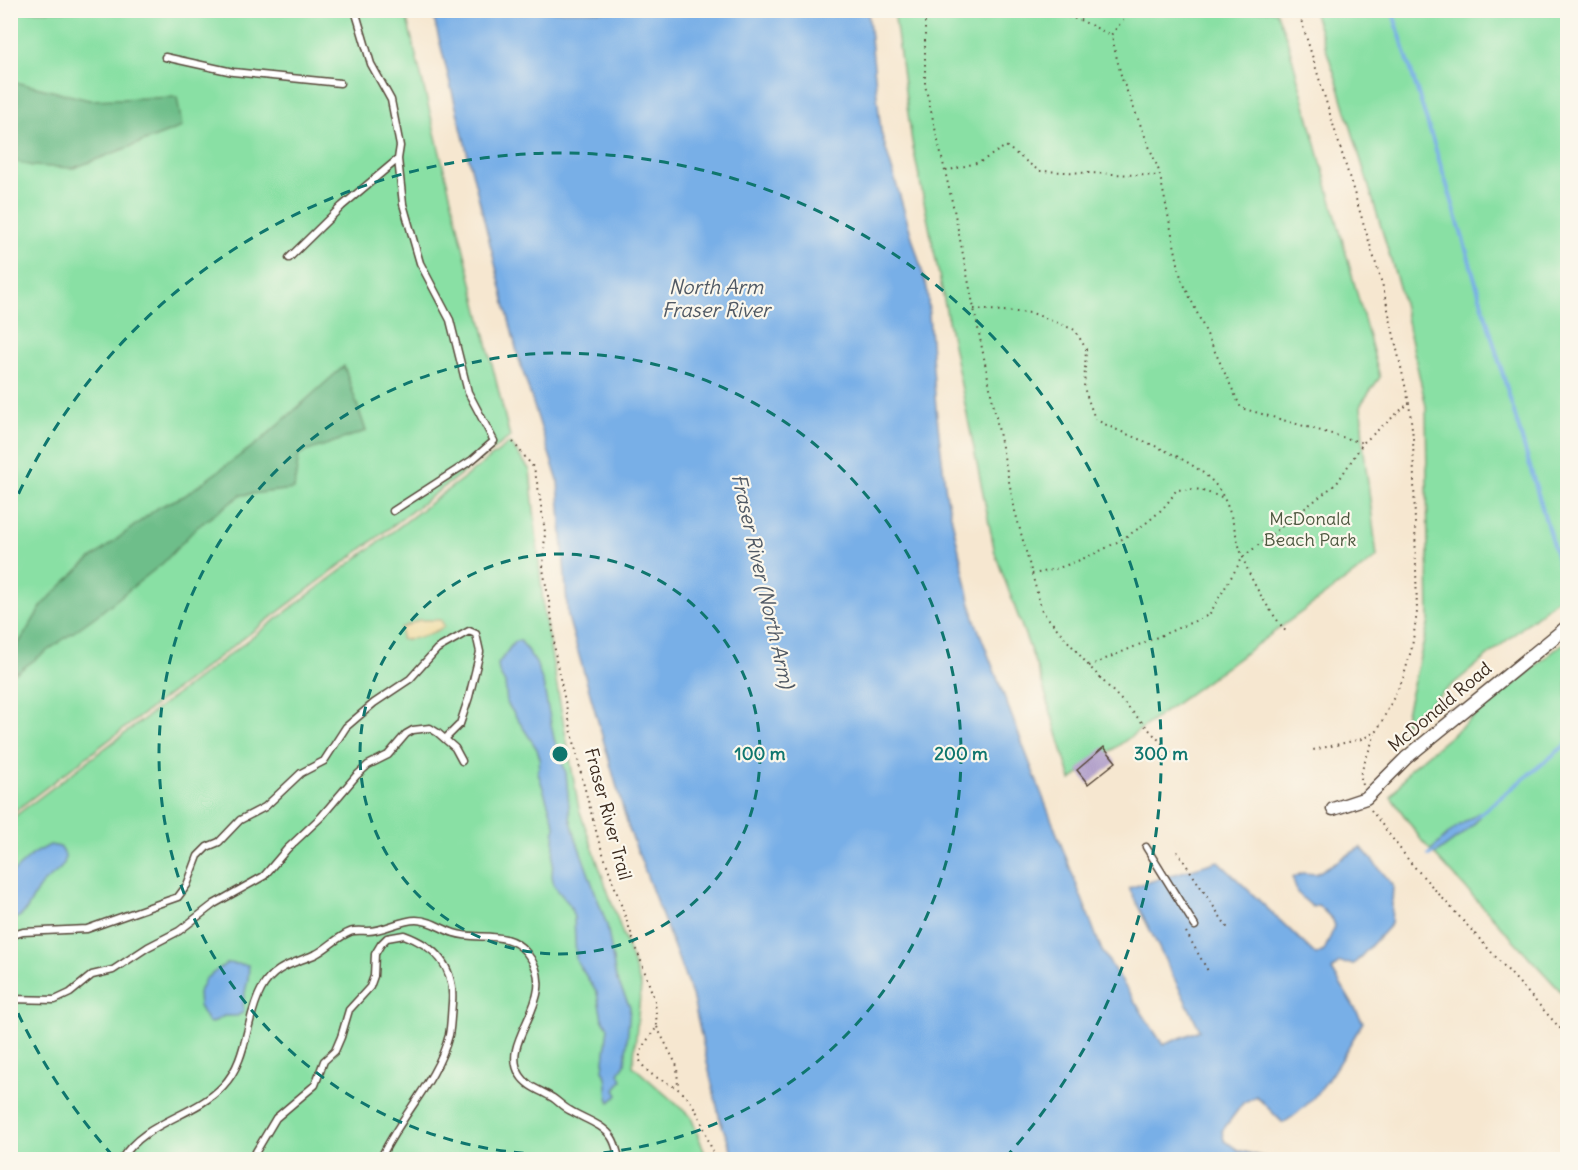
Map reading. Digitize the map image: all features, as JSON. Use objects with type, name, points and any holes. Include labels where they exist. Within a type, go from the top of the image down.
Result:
[{"type":"street","name":"McDonald Road","points":[[1333,809],[1366,798],[1406,758],[1568,626]]},
{"type":"lane","points":[[356,10],[371,64],[391,100],[400,146],[398,159],[403,204],[420,263],[450,320],[468,392],[494,441],[471,460],[393,511]]},
{"type":"lane","points":[[165,57],[233,72],[340,83]]},
{"type":"lane","points":[[289,258],[342,206],[398,159]]},
{"type":"lane","points":[[10,936],[22,932],[87,929],[178,897],[187,885],[198,856],[207,847],[219,842],[240,820],[265,807],[301,772],[324,761],[346,727],[374,703],[410,679],[437,649],[469,631],[476,634],[480,652],[460,724],[445,740]]},
{"type":"lane","points":[[10,999],[55,1000],[70,993],[92,975],[113,970],[148,947],[179,931],[214,904],[264,876],[287,849],[321,818],[356,776],[368,765],[388,755],[406,734],[420,728],[429,729],[455,748],[462,761]]},
{"type":"lane","points":[[1146,847],[1195,926]]},
{"type":"lane","points":[[121,1160],[144,1134],[203,1101],[223,1086],[234,1071],[245,1046],[262,988],[278,969],[290,962],[317,954],[352,931],[371,931],[415,920],[439,926],[458,935],[505,939],[525,950],[537,966],[540,985],[536,1001],[523,1027],[515,1064],[520,1075],[568,1110],[601,1127],[612,1139],[620,1160]]},
{"type":"lane","points":[[251,1160],[276,1118],[315,1085],[324,1061],[335,1051],[349,1010],[370,987],[374,976],[375,954],[381,944],[387,938],[404,935],[432,951],[448,968],[453,985],[449,1035],[428,1082],[387,1144],[380,1160]]},
{"type":"path","points":[[926,10],[925,85],[1015,511],[1042,610],[1089,666],[1171,753]]},
{"type":"path","points":[[1039,10],[1080,20],[1111,35]]},
{"type":"path","points":[[1111,35],[1131,10]]},
{"type":"path","points":[[1298,10],[1383,287],[1409,403],[1413,437],[1417,612],[1412,647],[1403,679],[1370,743],[1360,775],[1366,798],[1372,813],[1410,862],[1568,1037]]},
{"type":"path","points":[[1111,35],[1122,79],[1160,176],[1181,278],[1241,408],[1363,443]]},
{"type":"path","points":[[945,172],[980,162],[1006,146],[1040,171],[1160,176]]},
{"type":"path","points":[[974,309],[1032,313],[1075,330],[1086,349],[1084,388],[1095,420],[1183,460],[1210,479],[1225,498],[1256,590],[1287,633]]},
{"type":"path","points":[[1089,666],[1209,615],[1243,557],[1337,483],[1363,443],[1409,403]]},
{"type":"path","name":"Fraser River Trail","points":[[513,442],[534,468],[545,532],[543,569],[562,688],[599,842],[655,1002],[657,1027],[677,1066],[678,1088]]},
{"type":"path","points":[[1032,574],[1087,557],[1131,534],[1172,501],[1176,490],[1196,489],[1225,498]]},
{"type":"path","points":[[1313,750],[1362,739],[1377,730]]},
{"type":"path","points":[[1177,851],[1229,930]]},
{"type":"path","points":[[657,1027],[643,1046],[639,1058],[649,1074],[678,1088],[698,1114],[716,1160]]},
{"type":"green space","points":[[10,11],[405,11],[510,437],[11,814]]},
{"type":"green space","name":"McDonald Beach Park","points":[[894,11],[1276,11],[1287,39],[1380,377],[1361,404],[1363,443],[1377,557],[1071,780],[1041,679],[995,553],[912,142]]},
{"type":"green space","points":[[1313,11],[1567,11],[1567,591],[1403,725],[1429,621],[1426,406],[1400,290],[1337,81]]},
{"type":"green space","points":[[11,81],[89,100],[177,97],[182,127],[74,168],[32,166],[11,160]]},
{"type":"green space","points":[[344,366],[366,431],[299,454],[294,489],[241,495],[196,528],[163,563],[96,616],[16,673],[11,656],[43,604],[83,565],[159,507],[184,496],[260,441]]},
{"type":"green space","points":[[510,443],[530,470],[544,614],[579,809],[641,986],[633,1066],[691,1117],[707,1159],[11,1160],[11,819]]},
{"type":"green space","points":[[1567,640],[1567,998],[1422,841],[1391,797],[1410,769]]},
{"type":"sand","points":[[419,620],[441,620],[444,626],[423,636],[401,639],[401,628]]},
{"type":"water","name":"North Arm Fraser River","points":[[432,11],[868,11],[881,132],[927,288],[936,408],[946,493],[974,618],[1102,951],[1163,1045],[1200,1030],[1129,888],[1218,861],[1316,955],[1324,951],[1335,926],[1333,920],[1318,905],[1313,907],[1300,895],[1295,888],[1293,878],[1302,873],[1316,874],[1361,847],[1393,885],[1391,924],[1354,964],[1339,963],[1332,970],[1363,1022],[1329,1078],[1308,1103],[1283,1123],[1256,1096],[1243,1103],[1222,1131],[1224,1140],[1238,1150],[1270,1159],[735,1159],[720,1120],[692,995],[628,826],[568,617],[558,481],[518,356]]},
{"type":"water","points":[[520,640],[536,663],[543,683],[554,739],[566,773],[570,817],[607,925],[616,978],[630,1007],[625,1064],[619,1073],[622,1080],[615,1090],[618,1095],[610,1102],[603,1070],[608,1027],[602,1019],[597,993],[576,960],[574,918],[570,905],[554,886],[552,876],[555,825],[538,773],[540,759],[537,749],[507,703],[505,683],[499,672],[498,664],[514,642]]},
{"type":"water","points":[[1478,813],[1480,817],[1470,828],[1436,854],[1432,849],[1454,829]]},
{"type":"water","points":[[50,845],[60,847],[64,853],[64,863],[39,888],[26,911],[17,918],[11,919],[11,874],[33,854]]},
{"type":"water","points":[[227,963],[248,965],[249,971],[243,1000],[244,1012],[237,1016],[224,1016],[212,1023],[208,1022],[199,1006],[198,994],[205,979]]},
{"type":"building","points":[[1104,747],[1116,762],[1088,784],[1077,770]]},
{"type":"waterway","points":[[1392,10],[1451,198],[1568,596]]},
{"type":"waterway","points":[[1475,818],[1568,743]]},
{"type":"waterway","points":[[1429,855],[1437,849]]},
{"type":"water label","name":"Fraser River (North Arm)","points":[[763,581]]}]
